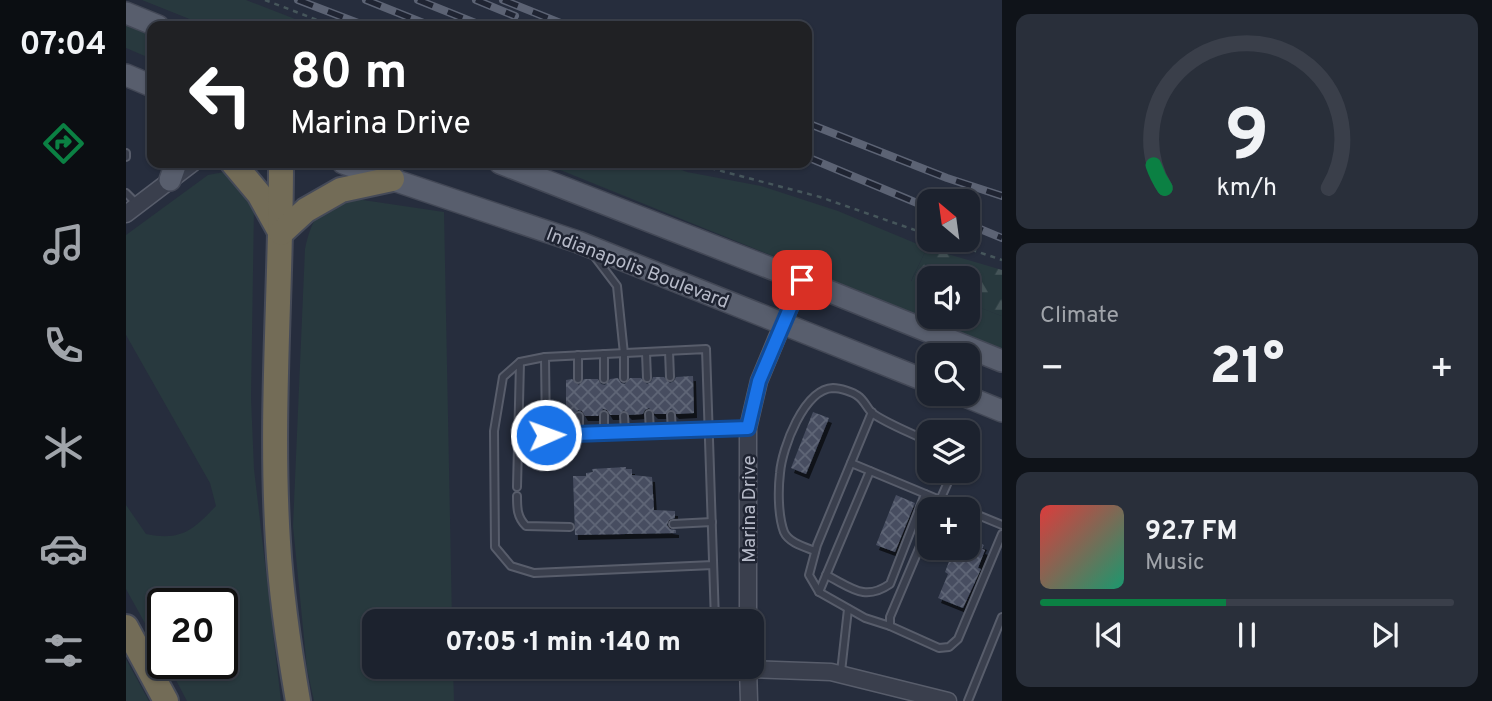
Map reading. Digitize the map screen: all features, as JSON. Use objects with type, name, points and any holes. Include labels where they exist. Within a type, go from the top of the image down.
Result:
[{"type":"highway","points":[[237,168],[259,194],[281,233]]},
{"type":"highway","points":[[281,168],[275,434],[278,542],[289,651],[298,701]]},
{"type":"highway","points":[[281,233],[306,210],[341,190],[392,179]]},
{"type":"highway","points":[[126,627],[166,701]]},
{"type":"main road","points":[[126,13],[147,22]]},
{"type":"main road","points":[[126,75],[147,84]]},
{"type":"main road","name":"Indianapolis Boulevard","points":[[358,168],[578,242],[917,377]]},
{"type":"main road","points":[[513,168],[1002,361]]},
{"type":"main road","points":[[980,402],[1002,411]]},
{"type":"street","points":[[132,210],[173,171]]},
{"type":"street","name":"Marina Drive","points":[[748,609],[748,428],[759,381],[802,280]]},
{"type":"street","points":[[764,668],[841,674],[948,701]]},
{"type":"street","points":[[748,679],[749,701]]},
{"type":"lane","points":[[126,193],[132,210]]},
{"type":"lane","points":[[578,242],[605,268],[617,286],[624,378]]},
{"type":"lane","points":[[713,565],[534,573],[511,566],[495,547],[494,431],[503,377],[520,362],[545,357],[706,349],[715,609]]},
{"type":"lane","points":[[669,351],[670,377]]},
{"type":"lane","points":[[646,353],[647,378]]},
{"type":"lane","points":[[604,354],[604,379]]},
{"type":"lane","points":[[578,355],[579,379]]},
{"type":"lane","points":[[545,357],[546,435],[748,428]]},
{"type":"lane","points":[[517,487],[520,362]]},
{"type":"lane","points":[[815,551],[796,543],[785,532],[780,472],[793,428],[809,400],[821,390],[836,388],[859,396],[872,412],[917,436]]},
{"type":"lane","points":[[872,412],[815,551],[809,575],[819,592],[865,618],[939,648],[949,647],[958,639],[1002,534]]},
{"type":"lane","points":[[649,414],[650,431]]},
{"type":"lane","points":[[604,415],[604,432]]},
{"type":"lane","points":[[671,415],[672,430]]},
{"type":"lane","points":[[579,416],[579,433]]},
{"type":"lane","points":[[624,416],[625,432]]},
{"type":"lane","points":[[850,463],[932,497]]},
{"type":"lane","points":[[819,592],[870,471]]},
{"type":"lane","points":[[826,575],[866,594],[878,592],[890,584],[925,494]]},
{"type":"lane","points":[[517,496],[517,511],[526,526],[570,527]]},
{"type":"lane","points":[[980,516],[1002,525]]},
{"type":"lane","points":[[673,524],[712,522]]},
{"type":"lane","points":[[890,626],[890,617],[917,554]]},
{"type":"lane","points":[[841,674],[849,609]]},
{"type":"lane","points":[[968,701],[1002,617]]},
{"type":"path","points":[[265,0],[319,21]]},
{"type":"path","points":[[710,168],[820,197],[917,231]]},
{"type":"path","points":[[978,252],[1002,260]]},
{"type":"green space","points":[[142,0],[246,0],[300,21],[194,21]]},
{"type":"green space","points":[[126,24],[147,33],[147,57],[126,48]]},
{"type":"green space","points":[[555,168],[676,168],[761,186],[838,211],[917,244],[917,252],[925,252],[911,281],[917,283],[917,315]]},
{"type":"green space","points":[[224,172],[236,180],[254,208],[251,398],[254,469],[281,701],[187,701],[175,679],[238,679],[238,588],[147,588],[147,627],[126,589],[126,505],[146,534],[158,536],[177,535],[193,528],[216,506],[210,483],[126,335],[126,235],[208,175]]},
{"type":"green space","points":[[356,199],[444,212],[452,609],[362,609],[362,679],[453,679],[454,701],[314,701],[307,669],[293,526],[305,249],[315,220],[326,209]]},
{"type":"green space","points":[[925,252],[941,252],[1002,270],[1002,316],[980,308],[980,266],[919,266]]},
{"type":"green space","points":[[917,269],[917,284],[911,282]]},
{"type":"green space","points":[[980,308],[1002,316],[1002,349],[953,329],[980,329]]},
{"type":"green space","points":[[126,659],[149,701],[126,701]]},
{"type":"building","points":[[693,376],[694,413],[676,414],[671,409],[666,414],[655,414],[649,408],[643,414],[629,415],[624,410],[619,415],[610,415],[603,409],[598,416],[585,416],[578,410],[573,416],[566,416],[566,380],[572,379],[579,385],[584,379],[598,379],[605,385],[610,379],[618,378],[625,384],[630,378],[641,378],[647,384],[653,377],[664,377],[670,383],[676,377]]},
{"type":"building","points":[[813,412],[829,418],[806,474],[791,468]]},
{"type":"building","points":[[592,469],[632,469],[632,475],[652,477],[654,510],[675,511],[675,518],[669,520],[667,525],[676,530],[676,533],[575,535],[573,476],[586,476],[586,473],[593,472]]},
{"type":"building","points":[[896,495],[915,503],[895,552],[876,545]]},
{"type":"building","points":[[980,544],[984,545],[982,549],[985,550],[978,568],[981,569],[963,608],[938,598],[948,574],[945,572],[950,560],[980,560]]},
{"type":"railway","points":[[298,0],[353,21]]},
{"type":"railway","points":[[366,0],[418,21]]},
{"type":"railway","points":[[418,0],[470,21]]},
{"type":"railway","points":[[476,0],[515,16]]},
{"type":"railway","points":[[503,0],[556,21]]},
{"type":"railway","points":[[812,125],[947,178],[1002,196]]},
{"type":"railway","points":[[812,159],[917,203]]},
{"type":"railway","points":[[980,229],[1002,238]]},
{"type":"route","points":[[546,435],[748,428],[759,381],[802,280]]}]
